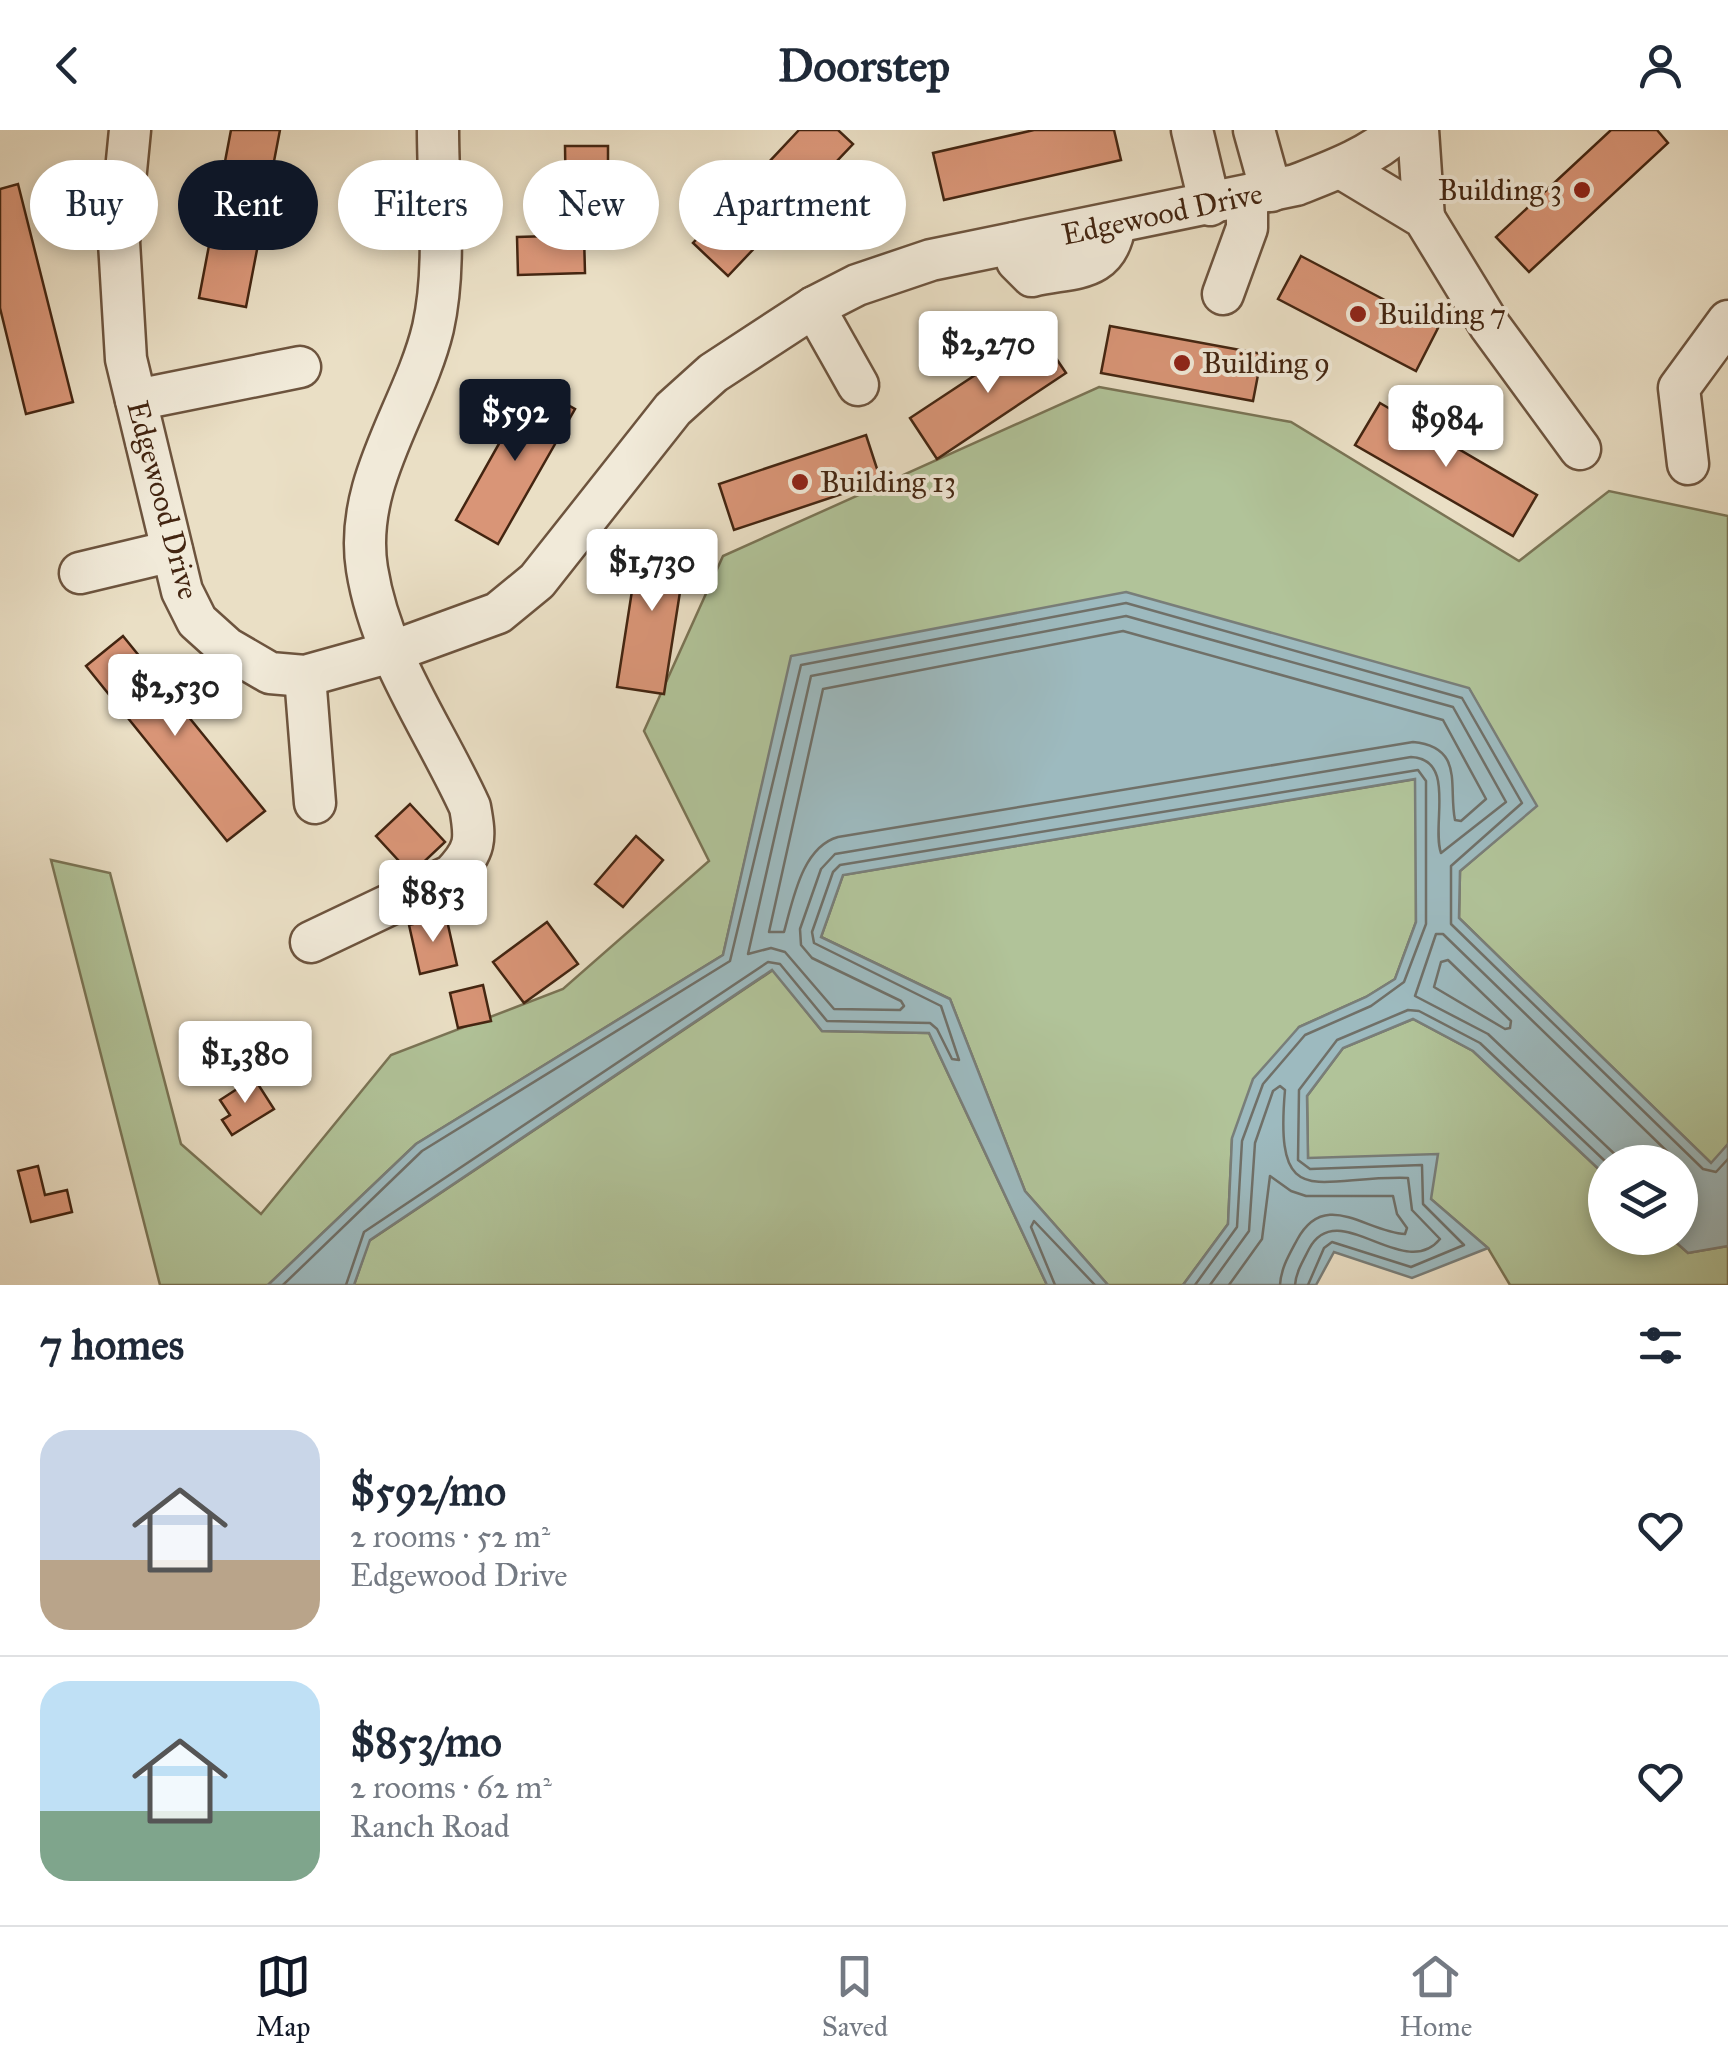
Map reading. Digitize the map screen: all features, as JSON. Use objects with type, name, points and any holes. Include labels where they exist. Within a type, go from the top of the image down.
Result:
[{"type":"street","name":"Edgewood Drive","points":[[130,130],[119,242],[126,359],[182,591],[197,620],[227,648],[270,672],[305,676],[391,652],[498,612],[537,581],[673,409],[713,373],[814,307],[857,285],[931,260],[1243,198],[1341,168],[1386,143],[1400,130]]},
{"type":"street","points":[[311,942],[452,875],[470,856],[475,834],[470,806],[391,652],[370,583],[367,537],[372,495],[424,358],[439,296],[438,130]]},
{"type":"street","points":[[1192,130],[1243,198]]},
{"type":"street","points":[[1223,294],[1247,228],[1243,198],[1254,130]]},
{"type":"street","points":[[1418,130],[1424,218]]},
{"type":"street","points":[[1341,168],[1424,218],[1490,326],[1580,448]]},
{"type":"street","points":[[814,307],[858,386]]},
{"type":"street","points":[[1688,464],[1679,388],[1728,322]]},
{"type":"street","points":[[136,400],[300,367]]},
{"type":"street","points":[[80,573],[172,550]]},
{"type":"street","points":[[305,676],[315,803]]},
{"type":"green space","points":[[1099,387],[1291,422],[1519,561],[1609,491],[1728,516],[1728,1144],[1712,1164],[1698,1150],[1698,1145],[1692,1145],[1459,918],[1460,871],[1536,806],[1469,689],[792,656],[723,955],[416,1144],[268,1285],[160,1285],[51,860],[110,873],[181,1144],[261,1214],[391,1055],[563,989],[709,861],[644,731],[723,556]]},
{"type":"green space","points":[[1416,779],[1416,922],[1395,979],[1366,997],[1299,1027],[1232,1139],[1228,1224],[1183,1285],[1108,1285],[1025,1191],[950,999],[821,937],[843,875]]},
{"type":"green space","points":[[773,970],[822,1031],[929,1033],[1047,1285],[354,1285],[369,1241]]},
{"type":"green space","points":[[1413,1019],[1473,1051],[1588,1159],[1588,1255],[1698,1255],[1698,1251],[1728,1246],[1728,1285],[1510,1285],[1488,1248],[1431,1199],[1308,1159],[1307,1096],[1343,1048]]},
{"type":"water","points":[[1126,592],[1469,688],[1537,806],[1460,871],[1459,918],[1692,1145],[1588,1145],[1588,1159],[1473,1051],[1413,1019],[1343,1048],[1307,1096],[1308,1158],[1438,1154],[1431,1199],[1488,1248],[1412,1278],[1334,1252],[1316,1285],[1183,1285],[1228,1224],[1232,1138],[1253,1079],[1299,1027],[1366,997],[1395,979],[1416,922],[1415,779],[843,875],[821,937],[950,999],[1025,1191],[1108,1285],[1047,1285],[929,1033],[822,1031],[772,970],[370,1240],[354,1285],[268,1285],[416,1144],[723,955],[791,656]]},
{"type":"water","points":[[1728,1144],[1728,1246],[1698,1251],[1698,1150],[1711,1163]]},
{"type":"building","points":[[231,130],[280,130],[274,160],[225,160]]},
{"type":"building","points":[[799,130],[838,130],[853,144],[838,160],[771,160]]},
{"type":"building","points":[[1034,130],[1114,130],[1121,160],[944,200],[933,153]]},
{"type":"building","name":"Building 3","points":[[1611,130],[1657,130],[1668,143],[1529,272],[1496,237]]},
{"type":"building","points":[[565,146],[608,146],[608,160],[565,160]]},
{"type":"building","points":[[18,184],[30,232],[30,250],[35,250],[73,402],[26,414],[0,308],[0,189]]},
{"type":"building","points":[[517,237],[523,237],[523,250],[584,250],[585,273],[518,275]]},
{"type":"building","points":[[208,250],[257,250],[246,307],[199,298]]},
{"type":"building","points":[[700,250],[753,250],[728,276]]},
{"type":"building","name":"Building 7","points":[[1301,256],[1438,328],[1416,371],[1278,299]]},
{"type":"building","name":"Building 9","points":[[1110,326],[1262,354],[1253,401],[1101,373]]},
{"type":"building","points":[[1039,333],[1066,373],[937,459],[910,418]]},
{"type":"building","points":[[532,385],[575,409],[498,544],[456,520]]},
{"type":"building","points":[[1380,403],[1537,495],[1513,536],[1355,445]]},
{"type":"building","name":"Building 13","points":[[866,435],[881,481],[734,530],[719,484]]},
{"type":"building","points":[[641,533],[688,541],[664,694],[617,687]]},
{"type":"building","points":[[123,636],[265,811],[227,841],[86,666]]},
{"type":"building","points":[[410,804],[445,842],[411,874],[376,836]]},
{"type":"building","points":[[636,836],[663,860],[623,907],[595,884]]},
{"type":"building","points":[[446,916],[457,965],[420,974],[409,925]]},
{"type":"building","points":[[547,922],[578,964],[524,1003],[493,962]]},
{"type":"building","points":[[483,985],[491,1021],[458,1028],[450,993]]},
{"type":"building","points":[[254,1078],[274,1109],[232,1135],[222,1120],[230,1115],[220,1100]]},
{"type":"building","points":[[38,1166],[45,1195],[67,1190],[72,1212],[31,1222],[18,1171]]},
{"type":"place","name":"Building 3","points":[[1582,190]]},
{"type":"place","name":"Building 7","points":[[1358,314]]},
{"type":"place","name":"Building 9","points":[[1182,363]]},
{"type":"place","name":"Building 13","points":[[800,482]]}]
